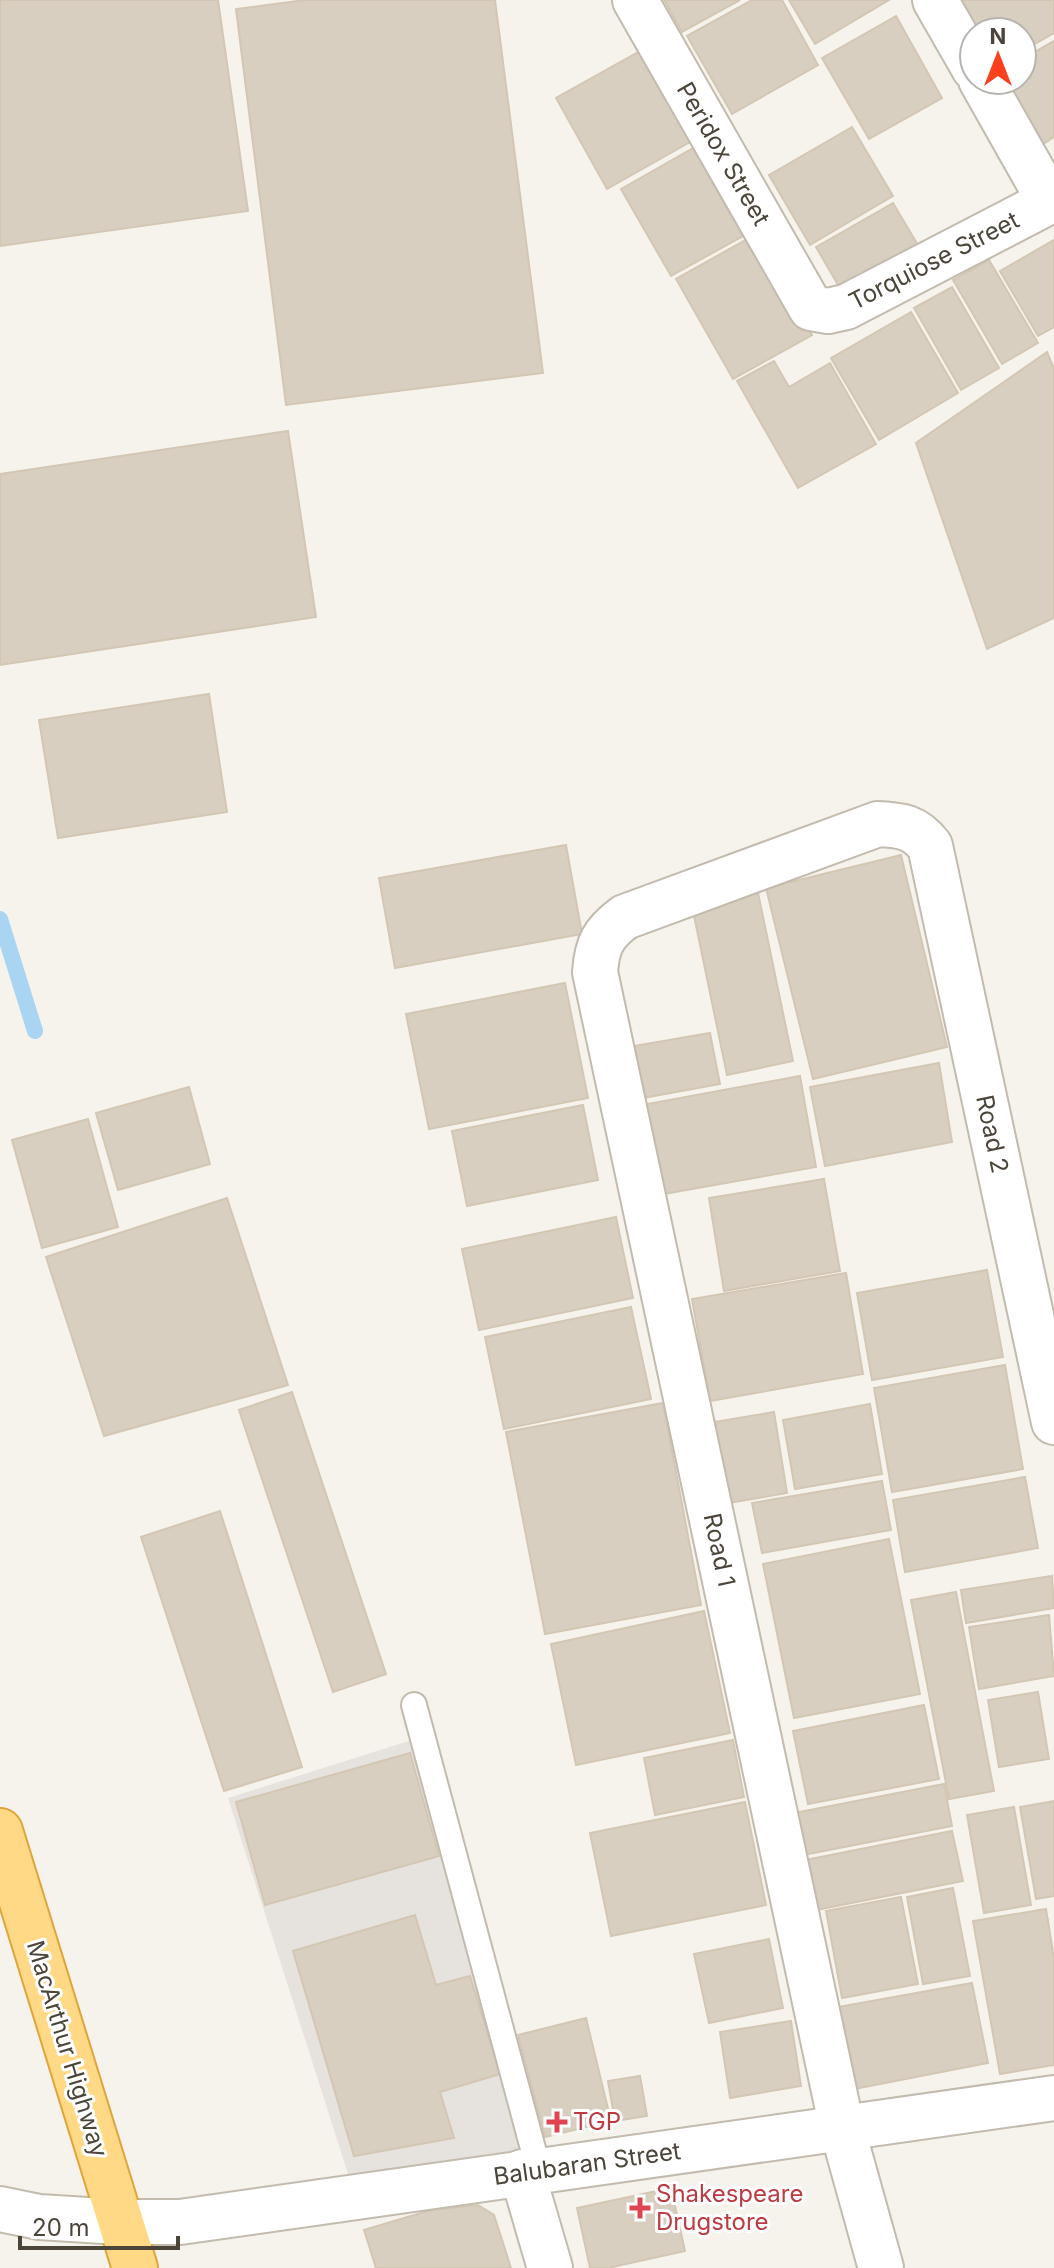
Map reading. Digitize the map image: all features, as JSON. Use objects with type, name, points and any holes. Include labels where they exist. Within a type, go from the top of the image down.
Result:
[{"type":"highway","name":"MacArthur Highway","points":[[0,1831],[135,2268]]},
{"type":"street","name":"Peridox Street","points":[[635,0],[811,308]]},
{"type":"street","points":[[935,0],[958,40]]},
{"type":"street","points":[[990,96],[1052,201]]},
{"type":"street","name":"Torquiose Street","points":[[811,308],[828,311],[846,307],[1052,201]]},
{"type":"street","name":"Road 1","points":[[881,2268],[842,2128],[595,972],[597,949],[605,932],[625,917],[878,824],[901,825],[918,831],[930,846]]},
{"type":"street","name":"Road 2","points":[[930,846],[1054,1422]]},
{"type":"street","name":"Balubaran Street","points":[[0,2209],[39,2217],[180,2222],[1054,2098]]},
{"type":"street","points":[[530,2172],[550,2268]]},
{"type":"lane","points":[[414,1705],[530,2172]]},
{"type":"shaded area","points":[[415,1739],[531,2156],[350,2180],[228,1798]]},
{"type":"building","points":[[0,0],[218,0],[248,211],[0,246]]},
{"type":"building","points":[[305,0],[495,0],[543,373],[286,405],[236,9]]},
{"type":"building","points":[[664,0],[740,0],[682,32]]},
{"type":"building","points":[[752,0],[782,0],[818,65],[732,114],[687,36]]},
{"type":"building","points":[[789,0],[889,0],[815,44]]},
{"type":"building","points":[[961,0],[1054,0],[1054,33],[1038,42],[1038,16],[970,16]]},
{"type":"building","points":[[896,16],[942,98],[869,139],[822,58]]},
{"type":"building","points":[[1054,41],[1054,137],[1040,146],[1012,96],[1038,96],[1038,50]]},
{"type":"building","points":[[640,51],[692,141],[607,189],[556,98]]},
{"type":"building","points":[[852,127],[893,196],[810,245],[769,175]]},
{"type":"building","points":[[693,148],[743,236],[671,276],[621,189]]},
{"type":"building","points":[[893,203],[922,252],[845,297],[816,247]]},
{"type":"building","points":[[756,234],[812,335],[733,379],[676,279]]},
{"type":"building","points":[[1054,240],[1054,327],[1038,336],[1000,271]]},
{"type":"building","points":[[989,260],[1038,343],[1002,364],[953,280]]},
{"type":"building","points":[[952,287],[999,368],[961,390],[914,308]]},
{"type":"building","points":[[911,312],[958,393],[879,440],[831,358]]},
{"type":"building","points":[[1047,352],[1054,369],[1054,618],[987,649],[916,443]]},
{"type":"building","points":[[774,361],[789,387],[830,363],[876,444],[798,488],[737,381]]},
{"type":"building","points":[[288,431],[316,617],[0,665],[0,474]]},
{"type":"building","points":[[209,694],[227,812],[58,838],[39,720]]},
{"type":"building","points":[[566,845],[582,934],[395,968],[379,878]]},
{"type":"building","points":[[901,855],[947,1047],[813,1079],[766,888]]},
{"type":"building","points":[[757,888],[793,1061],[727,1075],[691,901]]},
{"type":"building","points":[[565,983],[588,1098],[429,1129],[406,1014]]},
{"type":"building","points":[[710,1033],[720,1084],[643,1098],[634,1046]]},
{"type":"building","points":[[939,1063],[952,1142],[825,1166],[810,1087]]},
{"type":"building","points":[[800,1076],[816,1167],[658,1195],[642,1105]]},
{"type":"building","points":[[189,1087],[210,1164],[118,1190],[96,1113]]},
{"type":"building","points":[[583,1105],[598,1180],[467,1206],[452,1131]]},
{"type":"building","points":[[88,1119],[118,1227],[42,1248],[12,1140]]},
{"type":"building","points":[[824,1179],[840,1271],[724,1291],[709,1198]]},
{"type":"building","points":[[227,1198],[288,1385],[104,1436],[46,1257]]},
{"type":"building","points":[[616,1217],[633,1298],[479,1330],[462,1249]]},
{"type":"building","points":[[987,1270],[1003,1357],[872,1380],[857,1293]]},
{"type":"building","points":[[846,1273],[863,1374],[710,1401],[692,1299]]},
{"type":"building","points":[[631,1307],[651,1399],[504,1429],[485,1337]]},
{"type":"building","points":[[1005,1365],[1023,1469],[892,1492],[874,1388]]},
{"type":"building","points":[[292,1392],[386,1674],[333,1692],[239,1410]]},
{"type":"building","points":[[663,1403],[701,1605],[545,1634],[506,1432]]},
{"type":"building","points":[[870,1404],[882,1474],[795,1489],[783,1420]]},
{"type":"building","points":[[774,1412],[787,1493],[728,1503],[714,1422]]},
{"type":"building","points":[[1025,1477],[1038,1548],[905,1572],[893,1500]]},
{"type":"building","points":[[882,1481],[891,1530],[762,1553],[752,1503]]},
{"type":"building","points":[[220,1511],[302,1767],[224,1791],[141,1537]]},
{"type":"building","points":[[889,1539],[920,1694],[794,1718],[763,1564]]},
{"type":"building","points":[[1052,1576],[1054,1608],[966,1623],[961,1590]]},
{"type":"building","points":[[956,1592],[994,1791],[949,1799],[911,1600]]},
{"type":"building","points":[[704,1611],[730,1733],[576,1765],[551,1644]]},
{"type":"building","points":[[1049,1615],[1054,1676],[979,1689],[969,1627]]},
{"type":"building","points":[[1038,1692],[1049,1759],[999,1767],[988,1700]]},
{"type":"building","points":[[924,1705],[939,1779],[808,1804],[793,1731]]},
{"type":"building","points":[[733,1740],[744,1797],[655,1815],[644,1758]]},
{"type":"building","points":[[410,1753],[439,1856],[265,1905],[236,1802]]},
{"type":"building","points":[[944,1784],[952,1826],[803,1855],[794,1813]]},
{"type":"building","points":[[1054,1801],[1054,1896],[1036,1899],[1020,1807]]},
{"type":"building","points":[[745,1802],[766,1905],[611,1936],[590,1833]]},
{"type":"building","points":[[1014,1807],[1031,1905],[984,1913],[967,1815]]},
{"type":"building","points":[[952,1831],[963,1881],[816,1910],[805,1860]]},
{"type":"building","points":[[953,1888],[970,1976],[923,1984],[907,1897]]},
{"type":"building","points":[[901,1897],[918,1984],[842,1998],[826,1911]]},
{"type":"building","points":[[1046,1909],[1054,1958],[1054,2065],[1000,2074],[973,1921]]},
{"type":"building","points":[[415,1915],[436,1985],[470,1976],[500,2074],[440,2092],[454,2138],[354,2156],[293,1951]]},
{"type":"building","points":[[769,1939],[783,2008],[709,2023],[694,1954]]},
{"type":"building","points":[[972,1983],[988,2063],[854,2089],[838,2007]]},
{"type":"building","points":[[586,2018],[611,2121],[545,2137],[518,2035]]},
{"type":"building","points":[[791,2021],[801,2086],[730,2098],[720,2032]]},
{"type":"building","points":[[640,2076],[647,2116],[615,2121],[608,2081]]},
{"type":"building","points":[[671,2188],[685,2251],[608,2268],[590,2268],[577,2208]]},
{"type":"building","points":[[478,2205],[494,2215],[511,2268],[376,2268],[364,2230],[431,2210]]},
{"type":"waterway","points":[[0,919],[35,1031]]},
{"type":"place","name":"TGP","points":[[557,2122]]},
{"type":"place","name":"Shakespeare Drugstore","points":[[640,2208]]}]
